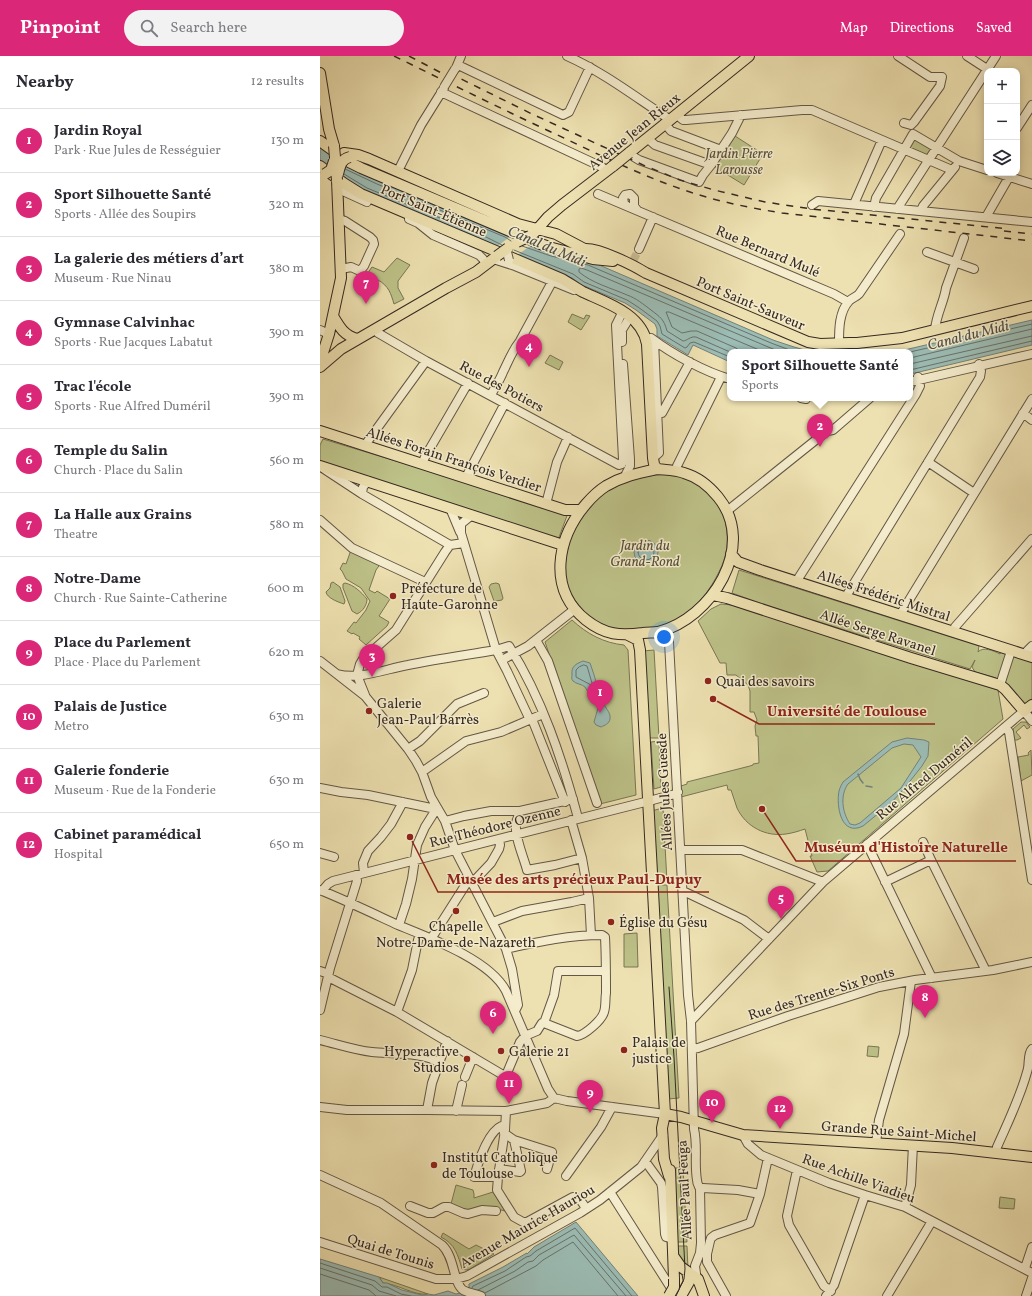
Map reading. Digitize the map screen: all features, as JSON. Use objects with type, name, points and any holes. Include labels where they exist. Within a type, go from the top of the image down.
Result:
[{"type":"main road","name":"Avenue Jean Rieux","points":[[534,233],[548,217],[562,205],[610,168],[632,155],[647,138],[749,56]]},
{"type":"main road","points":[[320,73],[323,118],[329,144],[348,157],[394,183],[549,247],[594,259],[613,261]]},
{"type":"main road","name":"Port Saint-Étienne","points":[[320,132],[329,144],[348,157],[398,171],[518,228],[526,227],[534,233]]},
{"type":"main road","points":[[322,172],[331,170],[348,157]]},
{"type":"main road","points":[[337,183],[348,157]]},
{"type":"main road","points":[[320,362],[324,332],[333,316],[341,283],[337,183],[341,163],[348,157]]},
{"type":"main road","points":[[322,172],[337,183]]},
{"type":"main road","name":"Port Saint-Étienne","points":[[322,172],[361,194],[614,305],[620,310]]},
{"type":"main road","points":[[517,242],[518,228]]},
{"type":"main road","points":[[320,367],[336,352],[476,272],[508,248],[534,233]]},
{"type":"main road","name":"Port Saint-Sauveur","points":[[534,233],[556,234],[613,261],[632,265]]},
{"type":"main road","name":"Port Saint-Sauveur","points":[[586,249],[592,249],[632,265],[646,273],[808,342],[820,344],[870,342],[902,338],[935,328]]},
{"type":"main road","points":[[935,328],[1032,303]]},
{"type":"main road","points":[[935,328],[1032,306]]},
{"type":"main road","points":[[620,310],[641,327],[650,338],[647,344],[653,458],[657,469]]},
{"type":"main road","points":[[333,316],[343,332],[348,336],[357,339]]},
{"type":"main road","name":"Allées Forain François Verdier","points":[[320,431],[546,504],[567,510],[581,510]]},
{"type":"main road","points":[[320,466],[563,545]]},
{"type":"main road","points":[[657,469],[677,471],[697,478],[705,484],[720,499],[727,511],[733,536],[728,567],[722,580],[713,595],[701,608],[682,622],[667,629],[651,633],[628,635],[603,630],[592,624],[570,604],[561,578],[560,562],[563,545],[571,524],[592,496],[625,476],[657,469]]},
{"type":"main road","name":"Allées Frédéric Mistral","points":[[731,554],[741,564],[1029,656]]},
{"type":"main road","name":"Allée Serge Ravanel","points":[[713,595],[727,598],[911,658],[1000,685]]},
{"type":"main road","points":[[640,645],[645,637],[651,633]]},
{"type":"main road","points":[[628,635],[638,640],[640,645]]},
{"type":"main road","name":"Allées Jules Guesde","points":[[640,645],[665,1114],[662,1136]]},
{"type":"main road","points":[[1000,685],[1028,708]]},
{"type":"main road","name":"Grande Rue Saint-Michel","points":[[665,1114],[743,1135],[914,1145],[996,1152],[1032,1157]]},
{"type":"main road","name":"Allée Paul Feuga","points":[[665,1114],[674,1257],[674,1287],[669,1296]]},
{"type":"main road","name":"Allée Paul Feuga","points":[[662,1136],[664,1159],[669,1176]]},
{"type":"main road","name":"Allée Paul Feuga","points":[[674,1257],[679,1265],[693,1280]]},
{"type":"main road","points":[[681,1296],[693,1280],[704,1296]]},
{"type":"street","points":[[567,56],[603,74],[671,120],[812,110],[952,170]]},
{"type":"street","points":[[898,56],[930,76],[942,77],[940,86],[914,122],[911,125],[904,123]]},
{"type":"street","points":[[967,56],[985,68]]},
{"type":"street","points":[[988,68],[996,56]]},
{"type":"street","points":[[398,171],[421,125],[443,90],[458,61],[563,115],[569,112],[590,67]]},
{"type":"street","points":[[896,209],[984,74]]},
{"type":"street","points":[[443,90],[602,167],[610,168]]},
{"type":"street","points":[[1020,123],[1032,105]]},
{"type":"street","points":[[632,155],[639,160],[699,182],[721,150],[739,121],[741,115]]},
{"type":"street","points":[[671,120],[671,131],[721,150]]},
{"type":"street","points":[[874,207],[876,198],[913,134],[959,161],[984,169]]},
{"type":"street","points":[[647,138],[655,145],[711,165]]},
{"type":"street","points":[[854,204],[882,140]]},
{"type":"street","points":[[921,211],[923,206],[959,161]]},
{"type":"street","points":[[1006,176],[1032,184]]},
{"type":"street","points":[[986,217],[1009,177]]},
{"type":"street","name":"Port Saint-Étienne","points":[[337,183],[345,192],[418,223],[432,235],[479,255],[483,259],[492,260]]},
{"type":"street","name":"Rue Bernard Mulé","points":[[598,194],[626,205],[623,198],[625,195],[630,194],[634,198],[634,206],[637,210],[834,294],[848,302]]},
{"type":"street","points":[[812,205],[818,201],[1032,222]]},
{"type":"street","points":[[639,249],[653,217]]},
{"type":"street","points":[[339,219],[374,240],[370,253],[360,271],[351,267],[341,269]]},
{"type":"street","points":[[844,343],[841,315],[848,302],[859,294],[900,234]]},
{"type":"street","points":[[935,328],[946,288],[964,238]]},
{"type":"street","points":[[508,248],[507,252],[509,260],[515,266]]},
{"type":"street","points":[[927,252],[974,269]]},
{"type":"street","points":[[491,394],[515,346],[520,341],[557,280],[492,260]]},
{"type":"street","points":[[620,310],[621,315],[616,324],[624,427],[630,466],[625,476]]},
{"type":"street","points":[[624,427],[621,335],[624,326],[630,317]]},
{"type":"street","name":"Rue des Potiers","points":[[375,329],[378,333],[426,360],[619,465],[622,464],[624,427]]},
{"type":"street","points":[[650,338],[690,362],[721,377],[727,378]]},
{"type":"street","points":[[650,338],[654,345],[659,453],[653,458]]},
{"type":"street","points":[[913,399],[920,386],[915,380],[1032,354]]},
{"type":"street","points":[[365,445],[426,360]]},
{"type":"street","points":[[656,413],[662,413],[690,362]]},
{"type":"street","points":[[845,598],[980,377],[980,365]]},
{"type":"street","points":[[677,471],[677,466],[721,377]]},
{"type":"street","points":[[422,464],[468,382]]},
{"type":"street","points":[[900,615],[1032,399]]},
{"type":"street","points":[[727,511],[827,431],[832,430],[866,401]]},
{"type":"street","points":[[796,582],[912,401]]},
{"type":"street","points":[[466,477],[505,403]]},
{"type":"street","points":[[1023,413],[1032,420]]},
{"type":"street","points":[[546,504],[557,462],[568,437]]},
{"type":"street","points":[[928,462],[974,493]]},
{"type":"street","points":[[320,466],[329,474],[450,545],[464,543]]},
{"type":"street","points":[[362,494],[363,487],[368,481]]},
{"type":"street","points":[[450,508],[464,543],[496,650],[569,801]]},
{"type":"street","points":[[460,533],[461,524],[472,515]]},
{"type":"street","points":[[320,520],[352,548],[425,582]]},
{"type":"street","points":[[953,632],[955,627],[1032,539]]},
{"type":"street","points":[[365,696],[357,675],[360,664],[396,630],[434,567],[450,545]]},
{"type":"street","points":[[502,660],[536,640],[575,609]]},
{"type":"street","name":"Allées Jules Guesde","points":[[667,629],[678,792],[682,891],[696,1122]]},
{"type":"street","points":[[337,674],[343,676],[357,675],[410,664],[496,650],[536,640]]},
{"type":"street","points":[[536,640],[548,661],[597,803]]},
{"type":"street","points":[[509,646],[531,685],[559,756],[582,858],[589,898],[591,935]]},
{"type":"street","points":[[1029,656],[1027,651],[1032,646]]},
{"type":"street","points":[[1000,685],[1011,650]]},
{"type":"street","points":[[320,662],[365,696],[412,754],[422,772],[436,808],[445,821],[471,883],[493,922],[506,950],[512,969],[518,1005],[515,1011]]},
{"type":"street","points":[[408,749],[425,736],[456,704],[484,692]]},
{"type":"street","points":[[1028,708],[1032,721]]},
{"type":"street","name":"Rue Alfred Duméril","points":[[691,1021],[823,882],[1028,708]]},
{"type":"street","points":[[422,772],[466,741],[492,736],[543,714]]},
{"type":"street","points":[[1005,727],[1008,732],[1032,880]]},
{"type":"street","points":[[320,788],[368,795],[436,808]]},
{"type":"street","name":"Rue Théodore Ozenne","points":[[321,890],[333,881],[415,859],[649,801],[678,792]]},
{"type":"street","points":[[425,806],[428,805],[431,797]]},
{"type":"street","points":[[445,821],[491,811],[520,811],[569,801]]},
{"type":"street","points":[[364,873],[364,863],[368,851],[391,824],[403,802]]},
{"type":"street","points":[[399,925],[406,904],[419,840],[436,808]]},
{"type":"street","points":[[520,811],[516,824],[517,834],[527,870],[582,858]]},
{"type":"street","points":[[432,939],[466,884],[471,883],[487,867],[494,857],[500,845],[499,839]]},
{"type":"street","points":[[923,842],[985,971]]},
{"type":"street","points":[[867,844],[932,978]]},
{"type":"street","points":[[681,850],[742,850],[823,882]]},
{"type":"street","points":[[320,853],[334,857]]},
{"type":"street","points":[[885,882],[931,860]]},
{"type":"street","points":[[320,1010],[324,973],[350,902],[356,881],[356,875]]},
{"type":"street","points":[[321,890],[463,954],[492,974],[502,984],[548,1089],[554,1098],[665,1114]]},
{"type":"street","points":[[682,891],[744,920],[769,939]]},
{"type":"street","points":[[493,922],[522,911],[589,898]]},
{"type":"street","points":[[397,1012],[412,970],[420,934]]},
{"type":"street","points":[[506,950],[546,940],[591,935],[602,935],[605,937],[606,971],[604,1014],[581,1036],[577,1036],[544,1023]]},
{"type":"street","name":"Rue des Trente-Six Ponts","points":[[692,1049],[879,987],[911,980],[985,971],[1032,962]]},
{"type":"street","points":[[324,973],[330,978],[397,1012],[503,1075],[507,1073],[520,1042],[525,1036],[537,1031],[540,1025],[544,1023],[554,995],[558,971],[606,971]]},
{"type":"street","points":[[876,1143],[879,1120],[904,1034],[911,980]]},
{"type":"street","points":[[320,1040],[372,1052],[412,1055],[433,1059],[438,1063]]},
{"type":"street","points":[[427,1110],[438,1063],[447,1041]]},
{"type":"street","points":[[996,1152],[1020,1096],[1029,1066],[1029,1052],[1032,1049]]},
{"type":"street","points":[[465,1077],[473,1057]]},
{"type":"street","points":[[456,1111],[462,1085]]},
{"type":"street","points":[[320,1106],[347,1110],[506,1111],[547,1103],[554,1098]]},
{"type":"street","points":[[566,1176],[612,1107]]},
{"type":"street","points":[[506,1111],[498,1173],[498,1190],[514,1217],[523,1222],[527,1222],[573,1197],[577,1197],[586,1209]]},
{"type":"street","name":"Allée Paul Feuga","points":[[693,1280],[701,1243],[700,1189],[697,1182],[695,1147],[697,1140],[694,1129],[696,1122]]},
{"type":"street","points":[[497,1128],[504,1129],[514,1140],[521,1171],[474,1177],[486,1144],[497,1128]]},
{"type":"street","points":[[726,1296],[707,1262],[710,1241],[713,1236],[750,1223],[760,1194],[765,1157],[748,1144],[743,1135]]},
{"type":"street","name":"Avenue Maurice Hauriou","points":[[456,1279],[480,1270],[586,1209],[637,1171],[662,1136]]},
{"type":"street","points":[[514,1140],[552,1152],[547,1169]]},
{"type":"street","points":[[905,1206],[911,1185],[914,1145]]},
{"type":"street","name":"Rue Achille Viadieu","points":[[765,1157],[865,1196],[905,1206],[1028,1270]]},
{"type":"street","points":[[645,1161],[661,1183],[665,1234],[666,1237],[673,1239]]},
{"type":"street","points":[[797,1170],[787,1212],[789,1226],[829,1293],[834,1285],[847,1251],[865,1196]]},
{"type":"street","points":[[320,1175],[381,1202],[442,1245],[449,1253],[459,1286],[463,1290],[481,1296]]},
{"type":"street","points":[[700,1189],[703,1188],[760,1194]]},
{"type":"street","points":[[610,1192],[676,1296]]},
{"type":"street","points":[[410,1206],[428,1213],[433,1213],[444,1207],[449,1207],[468,1214],[482,1210],[496,1211]]},
{"type":"street","points":[[887,1296],[932,1221]]},
{"type":"street","name":"Quai de Tounis","points":[[320,1242],[436,1279],[456,1279]]},
{"type":"street","points":[[1028,1270],[1032,1247]]},
{"type":"street","points":[[1026,1296],[1032,1278]]},
{"type":"green space","name":"Jardin Pierre Larousse","points":[[735,136],[763,154],[744,185],[715,167]]},
{"type":"green space","points":[[914,138],[932,148],[927,157],[908,148]]},
{"type":"green space","points":[[397,258],[410,265],[398,281],[398,288],[404,299],[394,304],[391,294],[385,285],[367,274],[372,267],[384,272]]},
{"type":"green space","points":[[572,314],[584,319],[586,315],[590,316],[581,330],[568,322]]},
{"type":"green space","points":[[550,355],[563,362],[559,370],[545,363]]},
{"type":"green space","points":[[323,439],[568,513],[558,540],[320,463],[320,445]]},
{"type":"green space","name":"Jardin du Grand-Rond","points":[[669,474],[690,480],[702,488],[712,497],[724,516],[727,531],[727,549],[722,566],[712,585],[704,596],[684,615],[673,622],[646,629],[631,630],[614,628],[599,623],[584,611],[574,599],[565,578],[564,561],[572,533],[576,525],[593,503],[608,490],[634,479]]},
{"type":"green space","points":[[351,550],[381,563],[376,570],[369,590],[375,593],[377,591],[390,599],[379,616],[389,622],[387,626],[366,645],[359,639],[360,637],[347,631],[354,622],[356,623],[366,610],[370,601],[361,588],[346,579],[340,569],[343,563],[346,564]]},
{"type":"green space","points":[[739,570],[979,646],[978,652],[986,649],[1000,654],[1002,649],[1032,659],[1032,699],[1024,705],[995,681],[996,678],[975,672],[972,667],[975,660],[970,669],[771,607],[732,593]]},
{"type":"green space","points":[[333,582],[340,587],[345,601],[344,604],[333,600],[326,592]]},
{"type":"green space","points":[[345,583],[357,589],[367,599],[364,608],[357,614],[352,611],[343,588],[343,584]]},
{"type":"green space","points":[[491,584],[499,584],[503,598],[502,600],[494,601],[489,587]]},
{"type":"green space","points":[[721,604],[732,605],[998,690],[1003,719],[828,871],[817,872],[810,856],[812,856],[805,829],[779,835],[757,829],[741,815],[731,790],[728,790],[727,785],[681,797],[681,786],[687,784],[687,782],[759,763],[758,736],[756,736],[755,726],[757,720],[754,712],[750,712],[750,691],[748,685],[736,675],[727,675],[726,663],[720,663],[698,621],[711,609]]},
{"type":"green space","points":[[572,620],[584,630],[596,637],[624,645],[628,650],[636,795],[600,804],[545,642]]},
{"type":"green space","points":[[654,650],[659,738],[648,738],[643,651]]},
{"type":"green space","points":[[1021,722],[1026,722],[1030,727],[1027,729],[1024,725],[1016,732],[1021,738],[1014,740],[1013,729]]},
{"type":"green space","points":[[659,741],[661,787],[654,789],[651,742]]},
{"type":"green space","points":[[1031,750],[1032,775],[1021,781],[1018,757],[1029,755],[1028,753]]},
{"type":"green space","points":[[663,808],[667,882],[655,882],[651,811]]},
{"type":"green space","points":[[655,885],[667,885],[679,1098],[668,1099]]},
{"type":"green space","points":[[637,933],[638,967],[624,967],[624,934]]},
{"type":"green space","points":[[868,1046],[879,1047],[878,1057],[867,1056]]},
{"type":"green space","points":[[671,1168],[683,1168],[687,1242],[675,1242]]},
{"type":"green space","points":[[456,1185],[473,1190],[474,1198],[493,1192],[505,1211],[493,1208],[467,1210],[451,1204]]},
{"type":"green space","points":[[1000,1197],[1015,1199],[1014,1209],[999,1208]]},
{"type":"green space","points":[[443,1233],[469,1249],[476,1245],[494,1254],[470,1269],[462,1269],[453,1247],[441,1237]]},
{"type":"green space","points":[[676,1246],[687,1246],[688,1269],[680,1262]]},
{"type":"green space","points":[[379,1277],[428,1294],[412,1292],[394,1285],[383,1283]]},
{"type":"water","points":[[320,147],[534,246],[590,261],[773,340],[801,349],[727,349],[727,361],[693,345],[688,355],[657,336],[655,324],[625,303],[582,285],[572,278],[470,234],[365,192],[320,162]]},
{"type":"water","points":[[1032,320],[1032,345],[919,372],[913,373],[913,349],[909,349]]},
{"type":"water","points":[[646,540],[651,541],[657,547],[657,557],[651,563],[646,564],[641,563],[635,557],[634,552],[635,547],[641,541]]},
{"type":"water","points":[[583,661],[590,663],[602,699],[610,715],[609,722],[601,727],[596,725],[594,722],[598,708],[585,687],[572,680],[573,667]]},
{"type":"water","points":[[907,738],[924,740],[929,742],[928,756],[903,790],[890,804],[863,826],[856,828],[850,827],[845,824],[839,812],[838,797],[841,786],[843,782],[892,742]],"holes":[[[904,744],[913,745],[921,757],[901,788],[860,823],[855,825],[850,824],[845,814],[843,804],[845,788],[848,784],[892,748]]]},
{"type":"water","points":[[576,1222],[638,1296],[320,1296],[320,1259],[379,1277],[383,1283],[422,1295],[434,1295],[448,1291],[456,1294],[460,1293],[469,1288],[469,1284],[527,1254],[534,1247]]},
{"type":"pier","points":[[511,236],[533,244],[516,256],[495,248]]},
{"type":"waterway","points":[[858,774],[863,783]]},
{"type":"waterway","points":[[866,786],[872,787]]},
{"type":"tunnel","points":[[633,261],[639,249]]},
{"type":"tram line","points":[[669,987],[685,1269],[684,1279],[676,1296]]},
{"type":"railway","points":[[394,56],[611,160],[642,174],[701,196],[782,213],[1032,241]]},
{"type":"railway","points":[[409,56],[453,79]]},
{"type":"railway","points":[[449,73],[532,114],[643,165],[680,180],[714,190],[765,202],[812,209],[1009,229]]},
{"type":"railway","points":[[1004,231],[1032,234]]},
{"type":"place","name":"La Halle aux Grains","points":[[366,304]]},
{"type":"place","name":"Gymnase Calvinhac","points":[[529,367]]},
{"type":"place","name":"Sport Silhouette Santé","points":[[820,447]]},
{"type":"place","name":"Préfecture de Haute-Garonne","points":[[393,596]]},
{"type":"place","name":"La galerie des métiers d’art","points":[[372,677]]},
{"type":"place","name":"Quai des savoirs","points":[[708,681]]},
{"type":"place","name":"Université de Toulouse","points":[[713,699]]},
{"type":"place","name":"Galerie Jean-Paul Barrès","points":[[369,711]]},
{"type":"place","name":"Jardin Royal","points":[[600,713]]},
{"type":"place","name":"Muséum d'Histoire Naturelle","points":[[762,809]]},
{"type":"place","name":"Musée des arts précieux Paul-Dupuy","points":[[410,837]]},
{"type":"place","name":"Chapelle Notre-Dame-de-Nazareth","points":[[456,911]]},
{"type":"place","name":"Trac l'école","points":[[781,919]]},
{"type":"place","name":"Église du Gésu","points":[[611,922]]},
{"type":"place","name":"Notre-Dame","points":[[925,1018]]},
{"type":"place","name":"Temple du Salin","points":[[493,1034]]},
{"type":"place","name":"Palais de justice","points":[[624,1050]]},
{"type":"place","name":"Galerie 21","points":[[501,1051]]},
{"type":"place","name":"Hyperactive Studios","points":[[467,1059]]},
{"type":"place","name":"Galerie fonderie","points":[[509,1104]]},
{"type":"place","name":"Place du Parlement","points":[[590,1113]]},
{"type":"place","name":"Palais de Justice","points":[[712,1123]]},
{"type":"place","name":"Cabinet paramédical","points":[[780,1129]]},
{"type":"place","name":"Institut Catholique de Toulouse","points":[[434,1165]]},
{"type":"water label","name":"Canal du Midi","points":[[547,246]]},
{"type":"water label","name":"Canal du Midi","points":[[968,335]]}]
